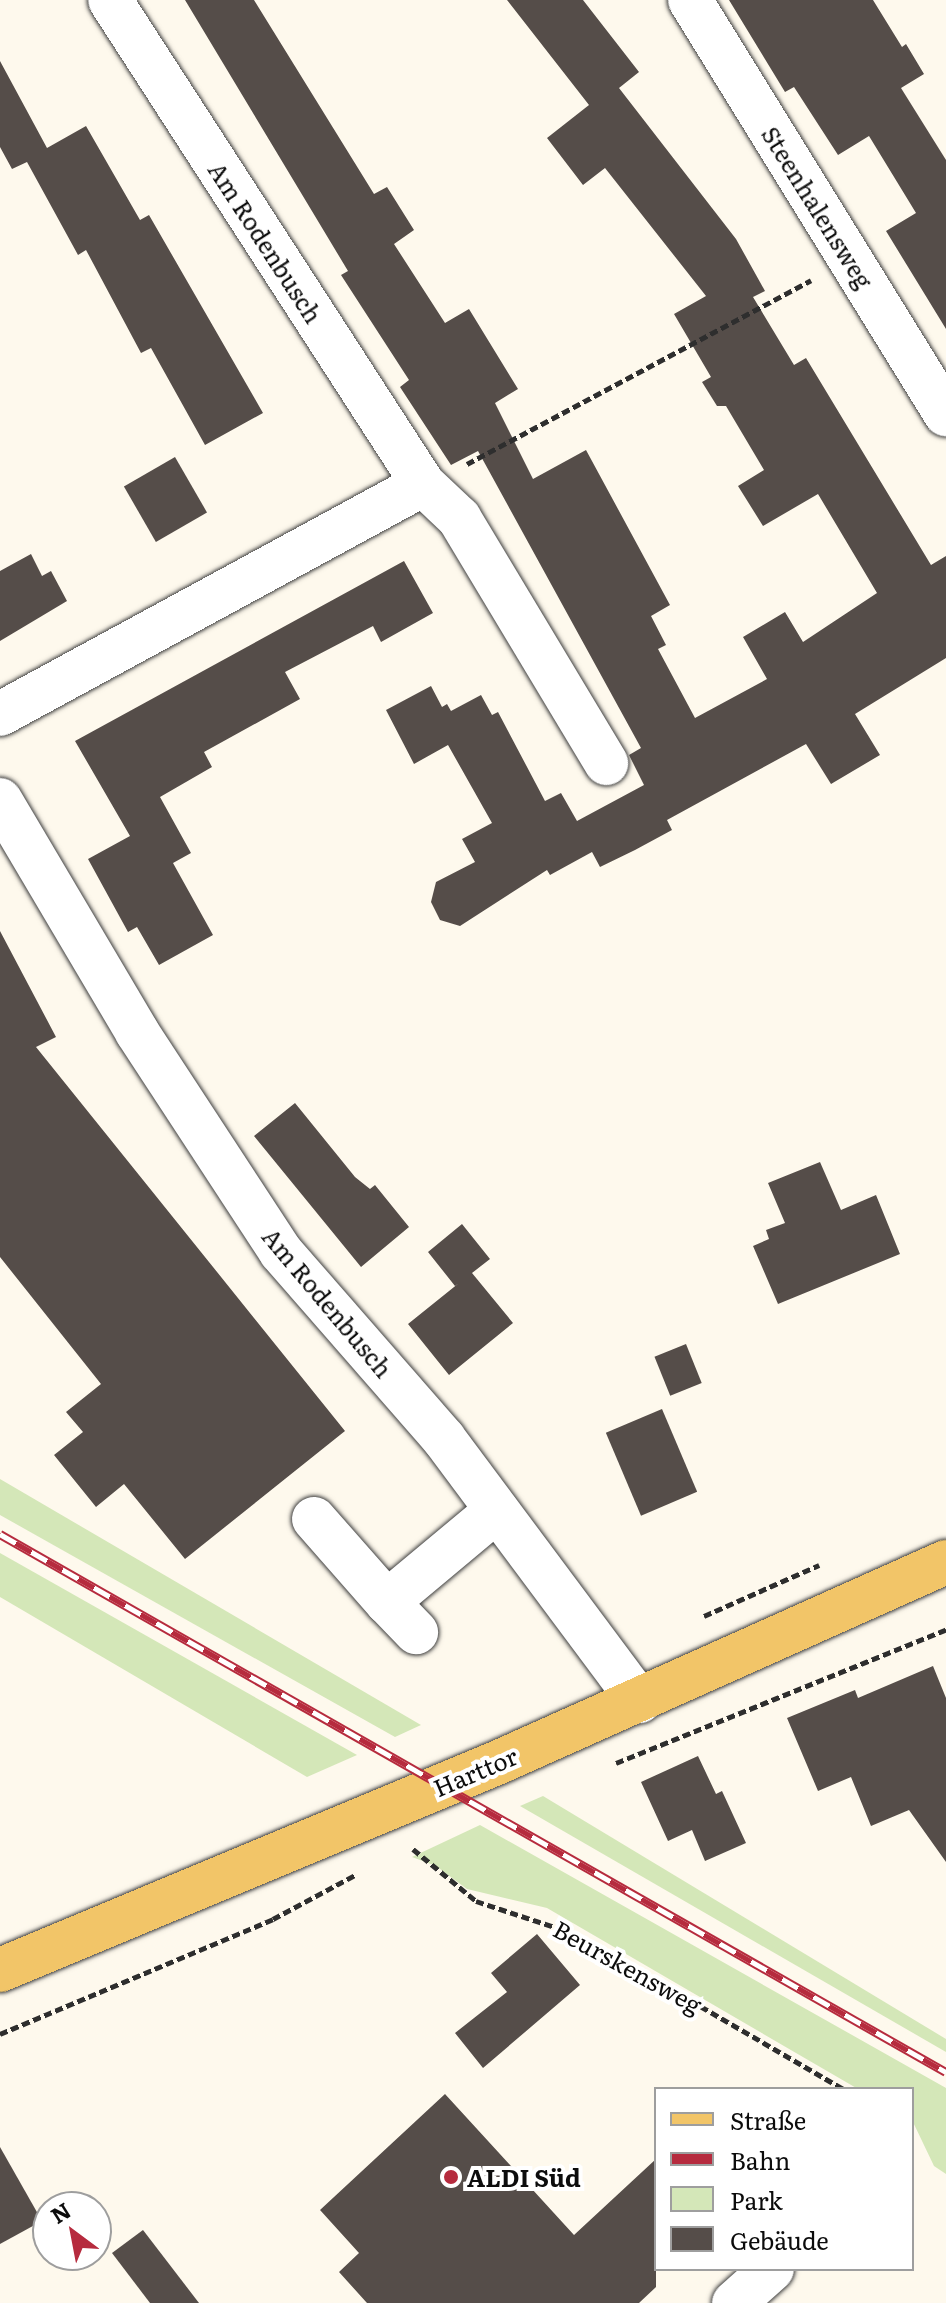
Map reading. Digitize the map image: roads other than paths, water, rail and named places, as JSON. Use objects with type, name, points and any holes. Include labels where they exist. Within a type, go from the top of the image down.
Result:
[{"type":"main road","name":"Harttor","points":[[0,1970],[639,1701],[946,1562]]},
{"type":"street","name":"Am Rodenbusch","points":[[110,0],[423,484],[459,518],[606,763]]},
{"type":"street","name":"Steenhalensweg","points":[[690,0],[946,414]]},
{"type":"street","points":[[0,714],[423,484]]},
{"type":"street","name":"Am Rodenbusch","points":[[0,800],[137,1032],[281,1252],[444,1439],[639,1701]]},
{"type":"street","points":[[314,1519],[402,1617],[497,1510]]},
{"type":"railway","points":[[0,1534],[946,2072]]},
{"type":"place","name":"ALDI Süd","points":[[451,2177]]}]
